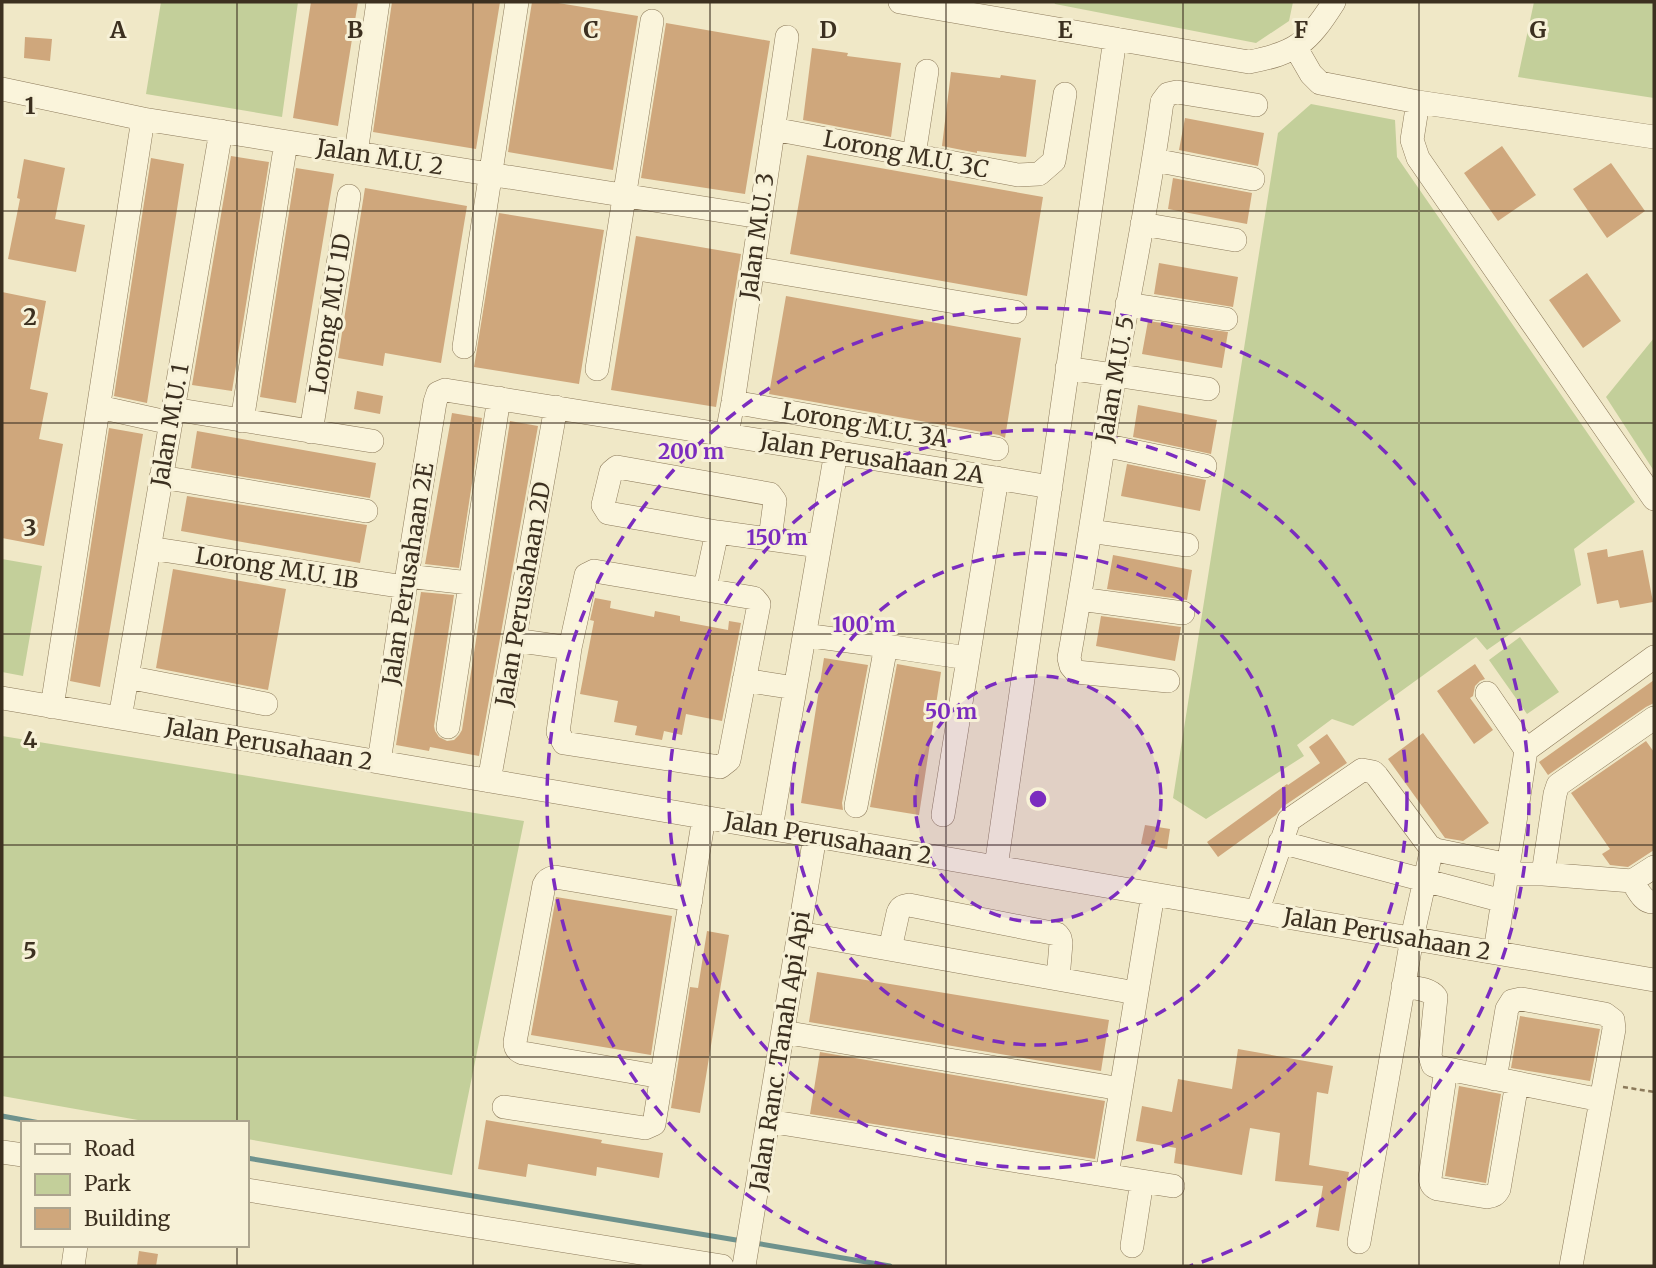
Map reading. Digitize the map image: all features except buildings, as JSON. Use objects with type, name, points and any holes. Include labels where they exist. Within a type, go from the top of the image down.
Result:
[{"type":"street","points":[[356,153],[379,2]]},
{"type":"street","points":[[464,347],[517,2]]},
{"type":"street","points":[[900,2],[1249,62],[1271,58],[1296,48],[1313,32],[1334,2]]},
{"type":"street","points":[[597,369],[652,21]]},
{"type":"street","name":"Jalan M.U. 3","points":[[727,435],[787,37]]},
{"type":"street","points":[[996,867],[1115,39]]},
{"type":"street","points":[[1296,48],[1311,74],[1320,83],[1418,102],[1654,137]]},
{"type":"street","points":[[914,155],[927,71]]},
{"type":"street","name":"Jalan M.U. 2","points":[[2,89],[143,119],[760,217]]},
{"type":"street","name":"Jalan M.U. 5","points":[[1168,681],[1076,672],[1069,658],[1162,102],[1168,94],[1177,92],[1256,104]]},
{"type":"street","name":"Lorong M.U. 3C","points":[[773,129],[1018,175],[1038,174],[1054,161],[1065,94]]},
{"type":"street","points":[[1418,102],[1412,140],[1418,159],[1654,499]]},
{"type":"street","points":[[52,707],[143,119]]},
{"type":"street","name":"Jalan M.U. 1","points":[[120,718],[221,131]]},
{"type":"street","points":[[243,421],[286,142]]},
{"type":"street","points":[[1154,160],[1253,179]]},
{"type":"street","name":"Lorong M.U 1D","points":[[311,432],[349,196]]},
{"type":"street","points":[[1142,224],[1235,240]]},
{"type":"street","points":[[753,268],[1015,312]]},
{"type":"street","points":[[1127,304],[1226,318]]},
{"type":"street","points":[[1067,368],[1208,389]]},
{"type":"street","name":"Jalan Perusahaan 2A","points":[[445,390],[1051,487]]},
{"type":"street","name":"Jalan Perusahaan 2E","points":[[379,762],[435,402],[438,393],[445,390]]},
{"type":"street","points":[[448,727],[499,398]]},
{"type":"street","name":"Lorong M.U. 3A","points":[[733,402],[997,449]]},
{"type":"street","points":[[99,407],[243,421],[372,442]]},
{"type":"street","name":"Jalan Perusahaan 2D","points":[[489,781],[556,407]]},
{"type":"street","points":[[1104,444],[1205,466]]},
{"type":"street","points":[[771,828],[836,452]]},
{"type":"street","points":[[770,539],[775,500],[769,494],[617,467],[611,472],[603,505],[608,513],[717,532],[819,546]]},
{"type":"street","points":[[162,477],[366,511]]},
{"type":"street","points":[[943,815],[998,478]]},
{"type":"street","points":[[1090,531],[1187,545]]},
{"type":"street","points":[[705,589],[717,532]]},
{"type":"street","name":"Lorong M.U. 1B","points":[[149,548],[406,582],[469,583]]},
{"type":"street","points":[[590,572],[754,598],[759,604],[729,760],[720,767],[564,743],[558,732],[570,648],[586,575],[590,572]]},
{"type":"street","points":[[1080,599],[1183,613]]},
{"type":"street","points":[[804,635],[968,658]]},
{"type":"street","points":[[514,640],[570,648]]},
{"type":"street","points":[[856,806],[886,646]]},
{"type":"street","points":[[1526,750],[1654,657]]},
{"type":"street","points":[[127,677],[265,704]]},
{"type":"street","points":[[744,680],[795,688]]},
{"type":"street","points":[[1488,693],[1526,750],[1495,952]]},
{"type":"street","name":"Jalan Perusahaan 2","points":[[2,698],[1654,980]]},
{"type":"street","points":[[1543,874],[1558,785],[1654,718]]},
{"type":"street","points":[[1258,912],[1289,820],[1357,772],[1368,770],[1377,776],[1432,848],[1508,869],[1543,874],[1632,881],[1654,866]]},
{"type":"street","points":[[504,1107],[645,1128],[654,1124],[704,817]]},
{"type":"street","name":"Jalan Ranc. Tanah Api Api","points":[[745,1260],[815,836]]},
{"type":"street","points":[[1280,842],[1503,901]]},
{"type":"street","points":[[1359,1241],[1403,986],[1432,848]]},
{"type":"street","points":[[662,1077],[523,1053],[515,1047],[515,1042],[546,881],[555,877],[691,900]]},
{"type":"street","points":[[1632,881],[1647,902],[1654,902]]},
{"type":"street","points":[[1107,1174],[1153,894]]},
{"type":"street","points":[[890,949],[900,908],[909,905],[1057,934],[1061,943],[1058,979]]},
{"type":"street","points":[[799,933],[1136,993]]},
{"type":"street","points":[[1403,986],[1428,991],[1436,997],[1430,1061],[1438,1067],[1506,1081],[1602,1092]]},
{"type":"street","points":[[1446,1069],[1430,1183],[1438,1189],[1492,1196],[1497,1194],[1499,1189],[1506,1081],[1507,1009],[1512,1001],[1521,999],[1605,1014],[1613,1020],[1615,1029],[1571,1266]]},
{"type":"street","points":[[783,1032],[1121,1089]]},
{"type":"street","points":[[768,1121],[1172,1186]]},
{"type":"street","points":[[2,1152],[21,1155]]},
{"type":"street","points":[[1132,1246],[1142,1181]]},
{"type":"street","points":[[248,1190],[722,1266]]},
{"type":"street","points":[[73,1266],[76,1247]]},
{"type":"path","points":[[1602,1092],[1654,1092]]},
{"type":"green space","points":[[161,2],[298,2],[282,117],[146,94]]},
{"type":"green space","points":[[1054,2],[1293,2],[1289,21],[1256,43]]},
{"type":"green space","points":[[1534,2],[1654,2],[1654,98],[1518,77]]},
{"type":"green space","points":[[1311,104],[1395,120],[1397,157],[1635,502],[1574,549],[1581,585],[1487,650],[1476,637],[1353,726],[1332,719],[1297,745],[1304,756],[1206,819],[1173,798],[1278,133]]},
{"type":"green space","points":[[1654,338],[1654,471],[1606,397]]},
{"type":"green space","points":[[2,559],[42,566],[23,676],[2,672]]},
{"type":"green space","points":[[1520,637],[1559,692],[1527,714],[1489,660]]},
{"type":"green space","points":[[2,736],[524,821],[452,1175],[248,1139],[248,1121],[144,1121],[2,1096]]},
{"type":"waterway","points":[[2,1116],[29,1121]]},
{"type":"waterway","points":[[248,1158],[742,1241]]},
{"type":"waterway","points":[[755,1243],[890,1266]]}]
